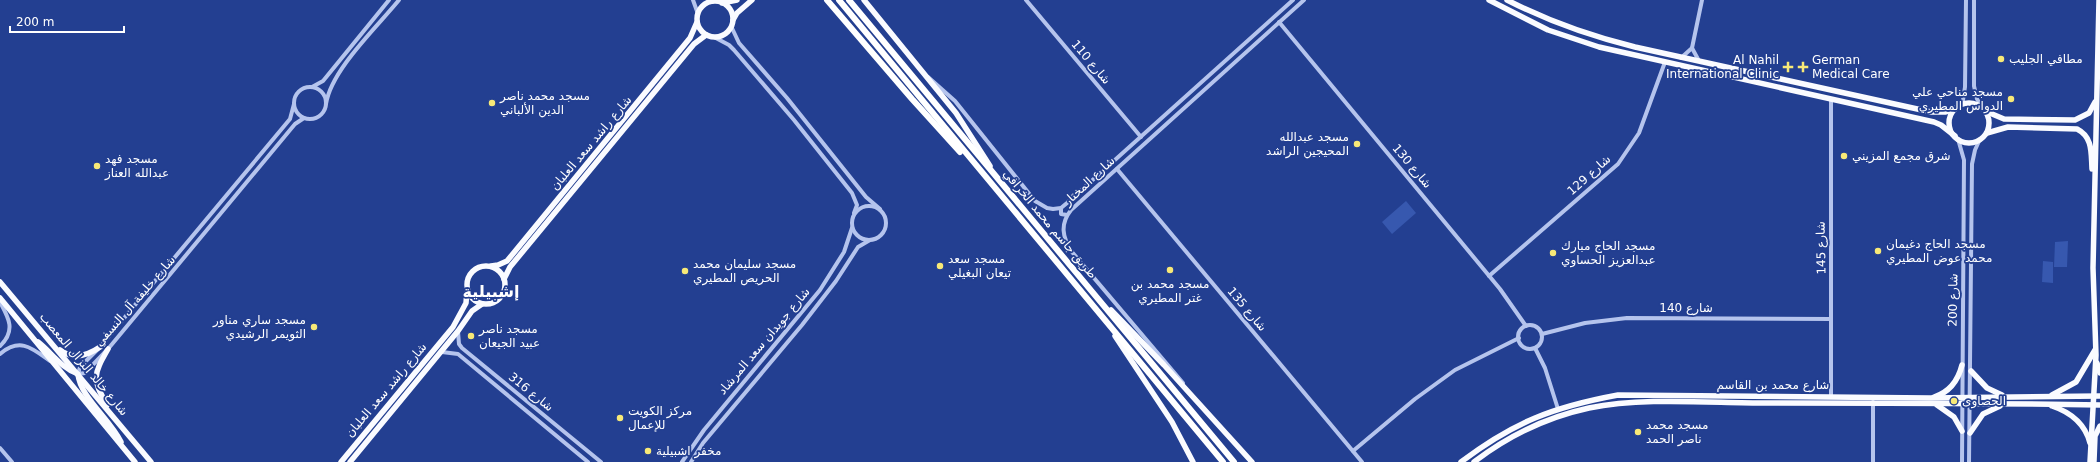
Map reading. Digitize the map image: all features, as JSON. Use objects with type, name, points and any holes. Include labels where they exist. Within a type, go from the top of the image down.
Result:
[{"type":"highway","points":[[823,0],[912,100],[999,193]]},
{"type":"highway","points":[[827,0],[845,23]]},
{"type":"highway","name":"طريق جاسم محمد الخرافي","points":[[839,0],[1223,462]]},
{"type":"highway","name":"طريق جاسم محمد الخرافي","points":[[850,0],[1234,462]]},
{"type":"main road","points":[[737,0],[722,3],[711,1],[703,6],[698,14],[697,22],[699,27],[706,35],[714,37],[724,34],[737,13],[752,0]]},
{"type":"main road","points":[[864,0],[956,113],[999,180]]},
{"type":"main road","points":[[1490,0],[1516,15],[1548,30],[1589,44],[1756,83],[1934,122],[1941,125],[1956,137],[1969,143],[1980,139],[1986,133],[2008,127],[2065,127],[2077,129],[2083,132],[2091,144],[2095,189]]},
{"type":"main road","points":[[1506,0],[1555,22],[1601,38],[1702,63],[1931,112],[1945,112],[1969,103],[2004,119],[2075,120],[2089,113],[2097,98]]},
{"type":"main road","points":[[2091,449],[2097,405],[2093,268],[2099,0]]},
{"type":"main road","points":[[722,3],[730,10],[732,23]]},
{"type":"main road","name":"شارع راشد سعد العلبان","points":[[491,266],[507,261],[690,38],[697,22]]},
{"type":"main road","name":"شارع راشد سعد العلبان","points":[[504,279],[510,268],[623,133],[694,44],[706,35]]},
{"type":"main road","points":[[1589,44],[1593,40],[1590,35]]},
{"type":"main road","points":[[1600,47],[1598,41],[1601,38]]},
{"type":"main road","points":[[1745,80],[1748,77],[1747,72]]},
{"type":"main road","points":[[1756,83],[1755,78],[1758,75]]},
{"type":"main road","points":[[1956,137],[1950,122],[1957,107]]},
{"type":"main road","points":[[1984,110],[1989,122],[1986,133]]},
{"type":"main road","points":[[617,127],[622,128],[623,133]]},
{"type":"main road","points":[[579,174],[585,179]]},
{"type":"main road","points":[[485,265],[497,269],[504,279],[504,292],[499,299],[491,304],[482,304],[472,299],[467,290],[467,278],[473,270],[485,265]]},
{"type":"main road","name":"شارع خالد النزال المعصب","points":[[0,282],[151,462]]},
{"type":"main road","name":"شارع راشد سعد العلبان","points":[[341,462],[453,327],[466,303],[467,290]]},
{"type":"main road","points":[[1091,290],[1164,365],[1252,462]]},
{"type":"main road","name":"شارع خالد النزال المعصب","points":[[0,298],[135,462]]},
{"type":"main road","name":"شارع راشد سعد العلبان","points":[[350,462],[442,352],[472,311],[482,304]]},
{"type":"main road","points":[[1105,321],[1172,422],[1193,462]]},
{"type":"main road","points":[[31,337],[49,350],[62,366],[78,374],[80,386],[113,426],[124,448]]},
{"type":"main road","points":[[56,348],[71,356],[79,356],[87,354],[100,347]]},
{"type":"main road","points":[[2049,396],[2076,382],[2096,348]]},
{"type":"main road","points":[[108,349],[95,373],[95,381],[113,416]]},
{"type":"main road","points":[[2096,355],[2100,373]]},
{"type":"main road","points":[[1929,401],[1950,388],[1959,375],[1962,365]]},
{"type":"main road","points":[[1971,371],[1987,388],[2008,397]]},
{"type":"main road","name":"شارع محمد بن القاسم","points":[[1461,462],[1497,436],[1518,425],[1558,409],[1618,395],[1831,396],[1962,404],[2097,405]]},
{"type":"main road","name":"شارع محمد بن القاسم","points":[[1474,462],[1508,439],[1534,426],[1561,416],[1619,403],[1873,402],[1929,401],[1962,397],[2097,396]]},
{"type":"main road","points":[[1929,401],[1941,407],[1954,417],[1962,431]]},
{"type":"main road","points":[[1970,433],[1983,414],[2004,404]]},
{"type":"main road","points":[[2044,405],[2061,409],[2075,419],[2086,432],[2091,449],[2092,462]]},
{"type":"main road","points":[[2092,462],[2095,436],[2100,426]]},
{"type":"street","points":[[389,0],[323,81],[312,87],[300,90],[295,98],[294,104],[297,112],[304,118],[316,118],[321,114],[326,104],[330,86],[344,66],[398,0]]},
{"type":"street","points":[[693,0],[698,14]]},
{"type":"street","name":"شارع 110","points":[[1026,0],[1141,137]]},
{"type":"street","name":"شارع المختار","points":[[924,74],[939,85],[955,101],[1035,201],[1047,208],[1061,208],[1293,0]]},
{"type":"street","name":"شارع المختار","points":[[1217,425],[1162,355],[1072,252],[1066,242],[1063,232],[1064,221],[1067,215],[1304,0]]},
{"type":"street","points":[[1681,58],[1692,48],[1702,0]]},
{"type":"street","points":[[1957,107],[1965,94],[1966,0]]},
{"type":"street","points":[[1974,0],[1975,93],[1984,110]]},
{"type":"street","name":"شارع 130","points":[[1279,22],[1489,276],[1526,326]]},
{"type":"street","points":[[714,37],[729,45],[734,50],[823,156],[855,198],[857,205],[852,218],[852,228],[859,237],[870,240],[880,236],[885,228],[885,218],[880,209],[866,197],[787,98],[739,43],[732,23]]},
{"type":"street","points":[[1692,48],[1697,58],[1702,63]]},
{"type":"street","points":[[1966,58],[1970,56],[1974,59]]},
{"type":"street","name":"شارع 129","points":[[1489,276],[1618,164],[1639,133],[1665,62]]},
{"type":"street","points":[[1200,84],[1200,89],[1205,89]]},
{"type":"street","points":[[312,87],[322,93],[326,104]]},
{"type":"street","points":[[1192,92],[1196,92],[1196,97]]},
{"type":"street","name":"شارع 145","points":[[1831,99],[1831,396]]},
{"type":"street","name":"شارع خليفة آل النسفي","points":[[294,104],[290,118],[100,347],[80,367],[78,374],[85,373],[108,349],[295,124],[304,118]]},
{"type":"street","name":"شارع 200","points":[[1956,137],[1964,160],[1962,462]]},
{"type":"street","name":"شارع 200","points":[[1969,462],[1972,164],[1975,150],[1980,139]]},
{"type":"street","name":"شارع 135","points":[[1117,169],[1362,462]]},
{"type":"street","points":[[854,213],[866,206],[880,209]]},
{"type":"street","points":[[1061,208],[1062,214],[1067,215]]},
{"type":"street","name":"شارع جويدان سعد المرشاد","points":[[682,462],[704,430],[820,290],[844,252],[852,228]]},
{"type":"street","name":"شارع جويدان سعد المرشاد","points":[[691,462],[703,443],[827,294],[855,252],[870,240]]},
{"type":"street","points":[[0,302],[10,320],[8,337],[0,346]]},
{"type":"street","points":[[1963,304],[1970,303]]},
{"type":"street","name":"شارع 140","points":[[1542,334],[1585,323],[1627,318],[1831,319]]},
{"type":"street","points":[[1526,326],[1535,326],[1542,334],[1541,342],[1535,348],[1526,348],[1523,346],[1519,338],[1520,331],[1526,326]]},
{"type":"street","points":[[442,352],[458,354],[459,348],[462,348],[459,344],[458,331]]},
{"type":"street","points":[[1353,451],[1415,399],[1455,370],[1519,338]]},
{"type":"street","points":[[0,354],[7,348],[23,345],[32,348],[52,362]]},
{"type":"street","name":"شارع 316","points":[[462,348],[602,462]]},
{"type":"street","points":[[1535,348],[1545,368],[1558,409]]},
{"type":"street","name":"شارع 316","points":[[458,354],[588,462]]},
{"type":"street","points":[[1873,402],[1873,462]]},
{"type":"street","points":[[0,448],[12,462]]},
{"type":"shaded area","points":[[1406,201],[1416,213],[1392,234],[1382,222]]},
{"type":"shaded area","points":[[2068,241],[2067,267],[2054,267],[2055,242]]},
{"type":"shaded area","points":[[2043,261],[2053,262],[2053,283],[2042,282]]},
{"type":"place","name":"مطافي الجليب","points":[[2001,59]]},
{"type":"place","name":"Al Nahil International Clinic","points":[[1788,67]]},
{"type":"place","name":"German Medical Care","points":[[1803,67]]},
{"type":"place","name":"مسجد مناحي علي الدواس المطيري","points":[[2011,99]]},
{"type":"place","name":"مسجد محمد ناصر الدين الألباني","points":[[492,103]]},
{"type":"place","name":"مسجد عبدالله المحيجين الراشد","points":[[1357,144]]},
{"type":"place","name":"شرق مجمع المزيني","points":[[1844,156]]},
{"type":"place","name":"مسجد فهد عبدالله العناز","points":[[97,166]]},
{"type":"place","name":"مسجد الحاج دغيمان محمد عوض المطيري","points":[[1878,251]]},
{"type":"place","name":"مسجد الحاج مبارك عبدالعزيز الحساوي","points":[[1553,253]]},
{"type":"place","name":"مسجد سعد تيعان البغيلي","points":[[940,266]]},
{"type":"place","name":"مسجد محمد بن غتر المطيري","points":[[1170,270]]},
{"type":"place","name":"مسجد سليمان محمد الحريص المطيري","points":[[685,271]]},
{"type":"place","name":"مسجد ساري مناور الثويمر الرشيدي","points":[[314,327]]},
{"type":"place","name":"مسجد ناصر عبيد الجيعان","points":[[471,336]]},
{"type":"place","name":"الحصاوى","points":[[1954,401]]},
{"type":"place","name":"مركز الكويت للإعمال","points":[[620,418]]},
{"type":"place","name":"مسجد محمد ناصر الحمد","points":[[1638,432]]},
{"type":"place","name":"مخفر اشبيلية","points":[[648,451]]},
{"type":"district","name":"إشبيلية","points":[[491,291]]}]
